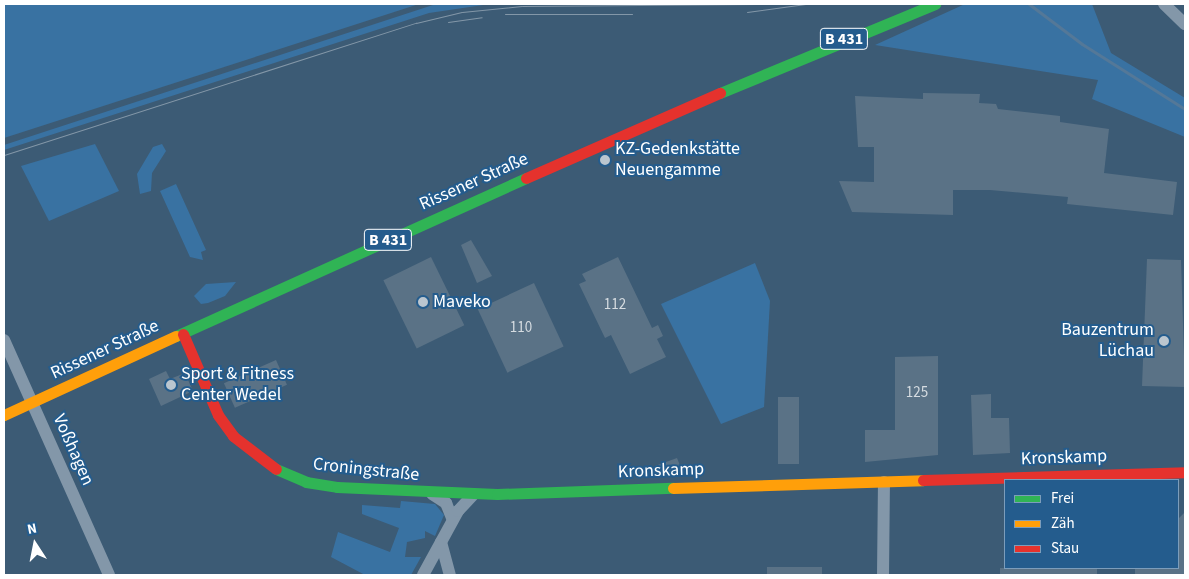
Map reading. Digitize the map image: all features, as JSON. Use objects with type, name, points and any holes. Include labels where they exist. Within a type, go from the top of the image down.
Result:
[{"type":"street","name":"Rissener Straße","points":[[4,415],[733,86],[935,4]]},
{"type":"street","points":[[1168,5],[1185,24]]},
{"type":"street","name":"Croningstraße","points":[[183,334],[218,415],[253,454],[306,482],[432,494],[474,494]]},
{"type":"street","name":"Voßhagen","points":[[4,340],[109,575]]},
{"type":"street","name":"Kronskamp","points":[[474,494],[1185,472]]},
{"type":"street","points":[[884,482],[884,575]]},
{"type":"street","points":[[432,494],[446,503],[453,520]]},
{"type":"street","points":[[423,575],[453,520],[474,494]]},
{"type":"street","points":[[441,542],[450,575]]},
{"type":"shaded area","points":[[4,4],[419,4],[4,138]]},
{"type":"shaded area","points":[[436,4],[490,4],[429,13],[4,150],[4,145]]},
{"type":"shaded area","points":[[965,4],[1092,4],[1111,53],[1185,98],[1185,137],[1092,99],[1098,80],[875,45]]},
{"type":"shaded area","points":[[95,144],[119,191],[49,221],[21,166]]},
{"type":"shaded area","points":[[162,144],[166,151],[152,173],[151,191],[140,194],[137,174],[153,147]]},
{"type":"shaded area","points":[[176,184],[206,250],[201,252],[203,260],[190,257],[160,191]]},
{"type":"shaded area","points":[[755,263],[770,301],[764,407],[721,424],[661,304]]},
{"type":"shaded area","points":[[236,282],[225,296],[208,303],[201,304],[194,296],[206,284]]},
{"type":"shaded area","points":[[401,501],[435,504],[444,515],[435,536],[425,531],[425,538],[407,542],[405,557],[421,557],[411,575],[365,575],[331,557],[338,532],[390,552],[399,528],[362,514],[362,505],[400,508]]},
{"type":"building","points":[[923,93],[980,94],[979,103],[996,104],[998,109],[1060,116],[1060,122],[1109,129],[1104,173],[1177,182],[1173,215],[1067,204],[1068,197],[990,190],[953,190],[953,215],[852,212],[839,181],[874,182],[874,147],[858,147],[855,96],[923,99]]},
{"type":"building","points":[[471,240],[492,276],[477,283],[461,245]]},
{"type":"building","name":"Maveko","points":[[431,257],[464,325],[417,349],[383,280]]},
{"type":"building","points":[[618,257],[652,328],[658,325],[663,336],[657,339],[666,357],[630,374],[611,335],[605,338],[579,284],[586,281],[582,274]]},
{"type":"building","name":"Bauzentrum Lüchau","points":[[1147,259],[1181,260],[1185,387],[1142,386]]},
{"type":"building","points":[[534,283],[564,346],[507,373],[478,309]]},
{"type":"building","points":[[938,356],[938,455],[865,462],[865,430],[895,430],[895,357]]},
{"type":"building","points":[[276,360],[287,385],[235,408],[224,383]]},
{"type":"building","name":"Sport & Fitness Center Wedel","points":[[166,371],[170,379],[185,373],[193,391],[161,406],[149,379]]},
{"type":"building","points":[[991,394],[991,418],[1009,418],[1010,453],[973,455],[971,395]]},
{"type":"building","points":[[778,397],[799,397],[799,464],[778,464]]},
{"type":"building","points":[[677,458],[681,468],[658,474],[655,466]]},
{"type":"building","points":[[1185,512],[1185,575],[1135,575],[1135,569],[1179,569],[1179,518]]},
{"type":"building","points":[[767,567],[822,567],[822,575],[767,575]]},
{"type":"building","points":[[1000,568],[1097,569],[1097,575],[1000,575]]},
{"type":"waterway","points":[[1029,4],[1082,44],[1185,109]]},
{"type":"tram line","points":[[4,155],[416,23],[462,12],[522,6],[757,4]]},
{"type":"tram line","points":[[747,12],[805,4]]},
{"type":"tram line","points":[[505,14],[632,14]]},
{"type":"tram line","points":[[448,22],[482,17]]},
{"type":"traffic: fast","points":[[720,93],[935,4]]},
{"type":"traffic: fast","points":[[176,336],[526,178]]},
{"type":"traffic: fast","points":[[276,469],[306,482],[337,487],[497,494],[673,488]]},
{"type":"traffic: slow","points":[[4,415],[176,336]]},
{"type":"traffic: slow","points":[[673,488],[923,480]]},
{"type":"traffic: jam","points":[[526,178],[720,93]]},
{"type":"traffic: jam","points":[[183,334],[218,415],[233,436],[276,469]]},
{"type":"traffic: jam","points":[[923,480],[1185,472]]},
{"type":"place","name":"KZ-Gedenkstätte Neuengamme","points":[[605,160]]},
{"type":"place","name":"Maveko","points":[[423,302]]},
{"type":"place","name":"Bauzentrum Lüchau","points":[[1164,341]]},
{"type":"place","name":"Sport & Fitness Center Wedel","points":[[171,385]]}]
